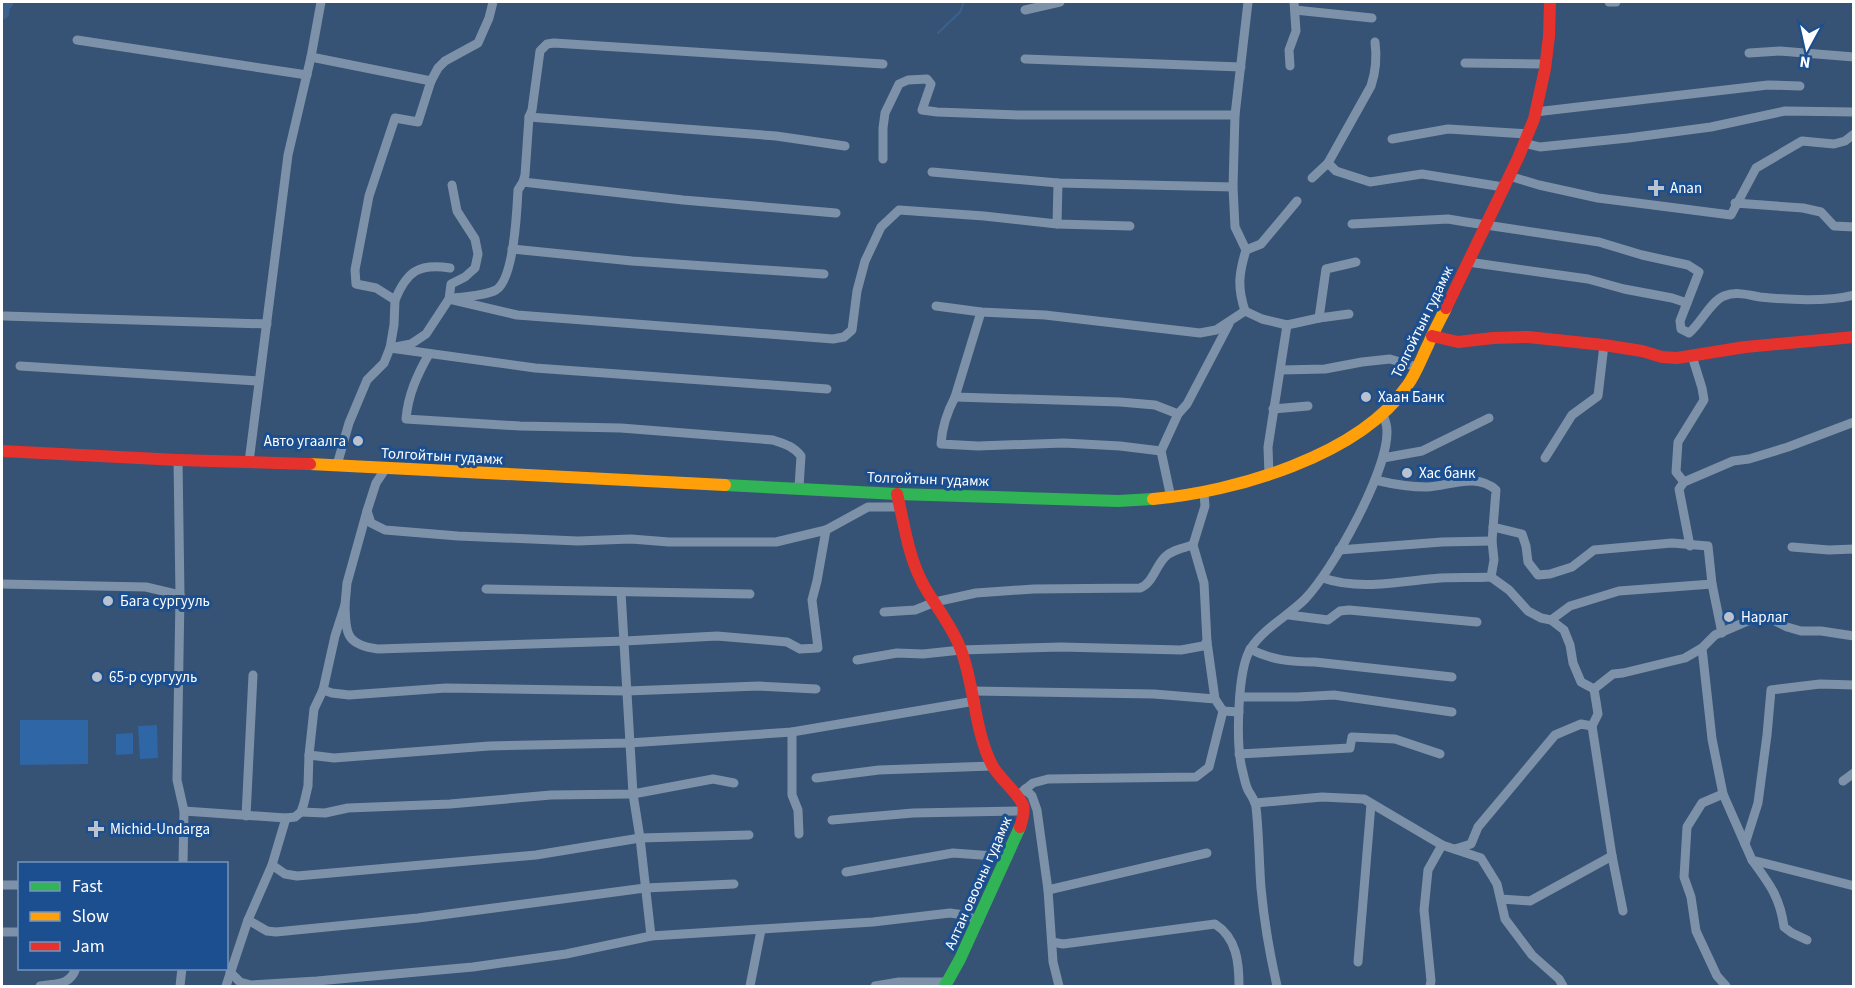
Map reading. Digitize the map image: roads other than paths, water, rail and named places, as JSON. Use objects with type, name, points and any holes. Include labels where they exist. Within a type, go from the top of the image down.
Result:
[{"type":"main road","name":"Толгойтын гудамж","points":[[2,451],[799,487],[897,494],[1118,501],[1171,498],[1204,493],[1269,475],[1348,439],[1368,427],[1404,391],[1526,139],[1546,64],[1550,2]]},
{"type":"main road","points":[[1432,336],[1458,342],[1528,337],[1605,345],[1677,358],[1745,346],[1854,337]]},
{"type":"main road","name":"Алтан овооны гудамж","points":[[897,494],[915,567],[923,584],[950,625],[961,650],[974,696],[980,732],[992,766],[1021,792],[1024,811],[1021,826],[979,921],[960,960],[945,984]]},
{"type":"street","points":[[249,462],[288,155],[311,57],[321,2]]},
{"type":"street","points":[[395,300],[376,288],[356,284],[355,270],[369,195],[395,118],[418,122],[431,81],[438,68],[444,61],[478,44],[493,2]]},
{"type":"street","points":[[1025,10],[1060,2]]},
{"type":"street","points":[[1248,2],[1235,115],[1233,187],[1235,227],[1246,250],[1240,272],[1239,294],[1245,310],[1262,319],[1287,325],[1349,314]]},
{"type":"street","points":[[1609,2],[1616,2]]},
{"type":"street","points":[[1290,66],[1289,50],[1296,31],[1294,6],[1372,18]]},
{"type":"street","points":[[77,40],[307,75]]},
{"type":"street","points":[[1312,178],[1328,163],[1371,86],[1377,52],[1375,42]]},
{"type":"street","points":[[449,298],[486,293],[497,289],[504,282],[513,249],[518,190],[524,182],[529,117],[532,110],[540,51],[547,44],[883,64]]},
{"type":"street","points":[[1749,53],[1780,51],[1854,57]]},
{"type":"street","points":[[311,57],[431,81]]},
{"type":"street","points":[[1024,59],[1241,67]]},
{"type":"street","points":[[1465,63],[1546,64]]},
{"type":"street","points":[[883,159],[882,128],[885,113],[899,84],[908,81],[927,79],[931,84],[922,110],[937,112],[1018,115],[1235,115]]},
{"type":"street","points":[[1535,112],[1768,85],[1800,86]]},
{"type":"street","points":[[1392,139],[1448,129],[1526,139],[1540,147],[1711,127],[1785,111],[1854,112]]},
{"type":"street","points":[[529,117],[776,136],[845,146]]},
{"type":"street","points":[[1509,176],[1598,198],[1731,215],[1735,203],[1756,168],[1802,141],[1834,144],[1845,141],[1854,134]]},
{"type":"street","points":[[1328,163],[1336,171],[1370,182],[1422,174],[1503,187]]},
{"type":"street","points":[[932,172],[1058,183],[1233,187]]},
{"type":"street","points":[[524,182],[683,200],[836,213]]},
{"type":"street","points":[[1057,224],[1058,183]]},
{"type":"street","points":[[390,348],[411,344],[421,338],[436,320],[449,298],[451,284],[465,277],[475,268],[478,254],[475,239],[457,211],[452,184]]},
{"type":"street","points":[[1246,250],[1261,243],[1297,201]]},
{"type":"street","points":[[1735,203],[1803,208],[1821,212],[1834,226],[1854,227]]},
{"type":"street","points":[[449,298],[517,315],[833,339],[844,337],[852,330],[857,291],[866,261],[881,227],[899,210],[1057,224],[1130,226]]},
{"type":"street","points":[[1352,224],[1448,219],[1599,242],[1642,255],[1688,265],[1699,272],[1680,321],[1681,329],[1689,333],[1716,301],[1736,293],[1762,297],[1823,299],[1854,295]]},
{"type":"street","points":[[513,249],[632,261],[824,274]]},
{"type":"street","points":[[1319,318],[1326,269],[1356,262]]},
{"type":"street","points":[[1468,262],[1588,279],[1687,303]]},
{"type":"street","points":[[337,465],[349,423],[367,380],[384,363],[390,348],[395,300],[408,276],[432,265],[450,268]]},
{"type":"street","points":[[936,306],[981,312],[1045,315],[1200,333],[1216,330],[1245,310]]},
{"type":"street","points":[[981,312],[955,397],[946,417],[941,444],[978,447],[1064,443],[1161,451]]},
{"type":"street","points":[[4,316],[267,324]]},
{"type":"street","points":[[1171,498],[1161,451],[1178,414],[1187,404],[1230,320]]},
{"type":"street","points":[[1269,475],[1268,447],[1287,325]]},
{"type":"street","points":[[1545,458],[1572,415],[1598,396],[1605,345]]},
{"type":"street","points":[[390,348],[535,368],[827,389]]},
{"type":"street","points":[[429,354],[415,379],[406,419],[520,426],[621,428],[773,440],[789,445],[801,456],[799,487]]},
{"type":"street","points":[[1684,482],[1676,472],[1678,442],[1704,400],[1692,356]]},
{"type":"street","points":[[1281,370],[1325,369],[1390,359],[1417,368]]},
{"type":"street","points":[[20,366],[258,381]]},
{"type":"street","points":[[955,397],[1120,402],[1155,405],[1178,414]]},
{"type":"street","points":[[1273,409],[1308,406]]},
{"type":"street","points":[[1277,987],[1261,891],[1255,803],[1247,789],[1239,754],[1239,711],[1244,669],[1250,649],[1267,631],[1289,615],[1323,578],[1339,550],[1375,480],[1383,458],[1388,432],[1382,413]]},
{"type":"street","points":[[1383,458],[1422,451],[1489,418]]},
{"type":"street","points":[[1690,546],[1679,489],[1684,482],[1733,461],[1749,459],[1788,447],[1854,422]]},
{"type":"street","points":[[178,460],[180,595],[177,780],[184,811],[183,862]]},
{"type":"street","points":[[386,468],[376,483],[367,510],[347,583],[345,605],[346,630],[354,642],[372,648],[717,636],[787,642],[800,649],[818,648],[812,600],[818,581],[826,531]]},
{"type":"street","points":[[1375,480],[1428,487],[1481,481],[1489,484],[1496,490],[1492,542],[1494,560],[1491,577]]},
{"type":"street","points":[[1021,792],[1033,783],[1048,779],[1196,777],[1209,767],[1222,711],[1215,699],[1207,642],[1204,583],[1193,545],[1205,506],[1204,493]]},
{"type":"street","points":[[367,510],[371,523],[385,530],[458,536],[578,541],[631,539],[669,542],[776,542],[826,531],[868,507],[900,507]]},
{"type":"street","points":[[1494,527],[1522,534],[1528,562],[1538,575],[1572,567],[1594,550],[1672,543],[1708,546],[1712,585],[1722,633]]},
{"type":"street","points":[[1339,550],[1442,542],[1492,542]]},
{"type":"street","points":[[884,612],[915,610],[935,602],[976,593],[1034,589],[1140,588],[1146,585],[1159,564],[1172,551],[1193,545]]},
{"type":"street","points":[[1792,547],[1828,550],[1854,549]]},
{"type":"street","points":[[1323,578],[1339,584],[1386,584],[1442,578],[1491,577],[1509,590],[1528,611],[1551,620],[1563,630],[1581,682],[1594,689]]},
{"type":"street","points":[[2,584],[146,587],[180,595]]},
{"type":"street","points":[[1551,620],[1570,606],[1619,591],[1712,585]]},
{"type":"street","points":[[486,589],[750,594]]},
{"type":"street","points":[[621,592],[628,743],[651,936]]},
{"type":"street","points":[[184,811],[286,818],[295,817],[301,812],[308,786],[314,709],[323,690],[345,605]]},
{"type":"street","points":[[1289,615],[1328,620],[1340,611],[1349,610],[1477,622]]},
{"type":"street","points":[[1594,689],[1613,674],[1685,658],[1702,648],[1715,635],[1750,620],[1773,620],[1801,631],[1854,636]]},
{"type":"street","points":[[857,660],[897,653],[923,654],[961,650],[1061,647],[1181,650],[1203,646],[1207,642]]},
{"type":"street","points":[[1702,648],[1712,739],[1723,795],[1752,860],[1770,884],[1782,911],[1784,927],[1807,940]]},
{"type":"street","points":[[1250,649],[1267,657],[1294,662],[1358,666],[1452,677]]},
{"type":"street","points":[[246,816],[253,675]]},
{"type":"street","points":[[1745,844],[1758,803],[1771,690],[1820,684],[1854,685]]},
{"type":"street","points":[[323,690],[349,695],[446,688],[627,691],[759,686],[816,689]]},
{"type":"street","points":[[1594,689],[1598,714],[1592,726],[1623,911]]},
{"type":"street","points":[[309,755],[334,758],[489,746],[628,743],[792,732],[974,696],[1154,694],[1215,699]]},
{"type":"street","points":[[1240,697],[1334,695],[1452,712]]},
{"type":"street","points":[[1222,711],[1239,711]]},
{"type":"street","points":[[1455,849],[1471,844],[1478,826],[1555,735],[1581,724],[1592,726]]},
{"type":"street","points":[[792,732],[792,795],[798,810],[799,834]]},
{"type":"street","points":[[1239,754],[1350,748],[1352,737],[1395,739],[1440,754]]},
{"type":"street","points":[[816,778],[879,770],[992,766]]},
{"type":"street","points":[[1843,781],[1854,772]]},
{"type":"street","points":[[301,812],[325,813],[348,808],[450,804],[551,795],[633,794],[713,779],[734,783]]},
{"type":"street","points":[[1021,792],[1032,796],[1037,810],[1048,890],[1053,962],[1059,986]]},
{"type":"street","points":[[1723,795],[1702,803],[1687,827],[1684,877],[1691,897],[1696,931],[1717,976],[1726,987]]},
{"type":"street","points":[[1255,803],[1322,797],[1364,799],[1442,845],[1481,858],[1497,884],[1505,919],[1532,955],[1558,979],[1563,987]]},
{"type":"street","points":[[1359,962],[1371,804]]},
{"type":"street","points":[[832,820],[913,813],[1024,811]]},
{"type":"street","points":[[226,987],[248,920],[272,865],[286,818]]},
{"type":"street","points":[[272,865],[285,874],[297,876],[536,855],[640,838],[749,835]]},
{"type":"street","points":[[1430,987],[1424,910],[1428,870],[1442,845]]},
{"type":"street","points":[[1048,890],[1207,853]]},
{"type":"street","points":[[846,872],[953,854],[1008,857]]},
{"type":"street","points":[[1501,899],[1530,901],[1612,856]]},
{"type":"street","points":[[1752,860],[1854,886]]},
{"type":"street","points":[[248,920],[267,931],[276,932],[430,917],[645,888],[734,884]]},
{"type":"street","points":[[2,885],[18,885]]},
{"type":"street","points":[[230,972],[240,982],[251,985],[317,981],[473,967],[566,954],[651,936],[873,922],[950,913],[979,921]]},
{"type":"street","points":[[1052,942],[1063,944],[1215,924],[1224,930],[1234,944],[1239,966],[1239,987]]},
{"type":"street","points":[[750,987],[761,930]]},
{"type":"street","points":[[2,932],[18,932]]},
{"type":"street","points":[[40,987],[64,982],[72,977],[76,970]]},
{"type":"street","points":[[180,987],[182,970]]},
{"type":"street","points":[[875,987],[899,982],[945,984]]},
{"type":"waterway","points":[[2,12],[2,6],[6,2]]},
{"type":"waterway","points":[[938,33],[960,12],[964,2]]},
{"type":"place","name":"Anan","points":[[1656,188]]},
{"type":"place","name":"Хаан Банк","points":[[1366,397]]},
{"type":"place","name":"Авто угаалга","points":[[358,441]]},
{"type":"place","name":"Хас банк","points":[[1407,473]]},
{"type":"place","name":"Бага сургууль","points":[[108,601]]},
{"type":"place","name":"Нарлаг","points":[[1729,617]]},
{"type":"place","name":"65-р сургууль","points":[[97,677]]},
{"type":"place","name":"Michid-Undarga","points":[[96,829]]}]
